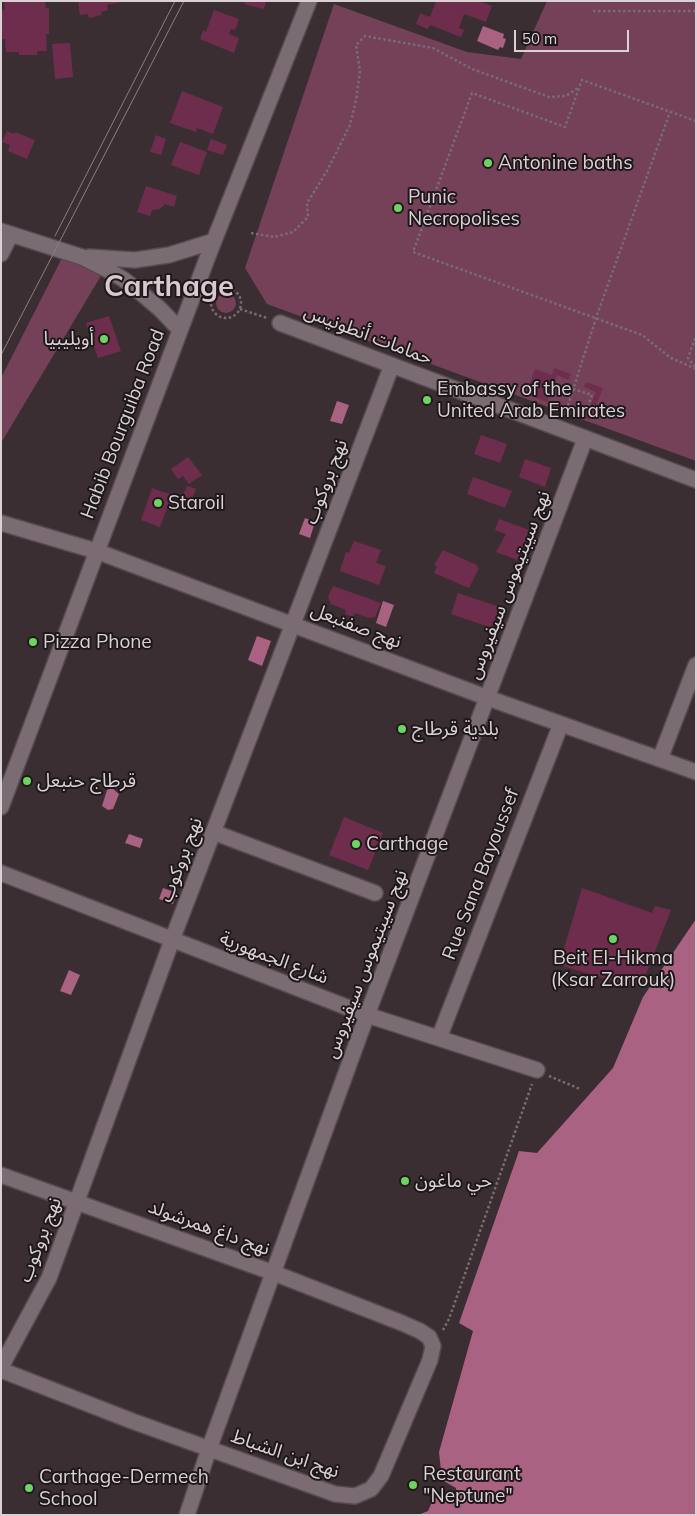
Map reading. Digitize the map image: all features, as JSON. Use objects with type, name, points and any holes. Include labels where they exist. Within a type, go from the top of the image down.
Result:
[{"type":"street","name":"Habib Bourguiba Road","points":[[1,807],[214,241],[309,1]]},
{"type":"street","points":[[1,254],[6,233],[82,257],[123,279],[160,309],[180,330]]},
{"type":"street","points":[[82,257],[135,260],[169,255],[214,241]]},
{"type":"street","name":"حمامات أنطونيس","points":[[280,323],[696,480]]},
{"type":"street","name":"نهج بروكوب","points":[[1,1368],[49,1278],[172,940],[392,365]]},
{"type":"street","name":"نهج سيبتيموس سيفيروس","points":[[187,1515],[209,1449],[367,1014],[585,439]]},
{"type":"street","name":"نهج صفنبعل","points":[[1,523],[96,552],[488,698],[696,772]]},
{"type":"street","points":[[660,760],[696,666]]},
{"type":"street","name":"Rue Sana Bayoussef","points":[[439,1038],[561,724]]},
{"type":"street","points":[[213,832],[375,893]]},
{"type":"street","name":"شارع الجمهورية","points":[[1,873],[367,1014],[537,1070]]},
{"type":"street","name":"نهج داغ همرشولد","points":[[1,1175],[274,1273],[402,1323],[429,1337],[433,1346]]},
{"type":"street","name":"نهج ابن الشباط","points":[[1,1368],[209,1449],[346,1496],[362,1494],[371,1489],[381,1476],[430,1360],[433,1346]]},
{"type":"path","points":[[593,11],[696,11]]},
{"type":"path","points":[[251,233],[274,237],[293,232],[308,217],[307,203],[327,172],[350,125],[360,71],[356,45],[365,36],[433,48],[472,69],[549,97],[566,96],[579,88]]},
{"type":"path","points":[[696,121],[582,80],[565,127],[472,93],[413,252],[642,335],[671,358],[696,368]]},
{"type":"path","points":[[566,413],[596,318],[670,112]]},
{"type":"path","points":[[232,289],[241,300],[240,309],[230,318],[221,317],[214,312],[212,298],[218,291],[232,289]]},
{"type":"path","points":[[240,309],[280,323]]},
{"type":"path","points":[[696,336],[688,358],[696,368]]},
{"type":"path","points":[[573,389],[592,395],[587,408]]},
{"type":"path","points":[[433,1346],[449,1319],[537,1070]]},
{"type":"path","points":[[565,1084],[580,1089]]},
{"type":"shaded area","name":"Antonine baths","points":[[547,1],[696,1],[696,461],[267,304],[245,268],[334,4],[467,52],[521,59]]},
{"type":"shaded area","points":[[483,26],[504,34],[503,38],[506,39],[503,48],[500,47],[498,50],[477,41]]},
{"type":"shaded area","points":[[63,256],[102,274],[1,443],[1,378]]},
{"type":"shaded area","points":[[226,293],[233,296],[236,303],[233,310],[226,313],[219,310],[216,303],[219,296]]},
{"type":"shaded area","points":[[337,401],[349,405],[342,424],[330,421]]},
{"type":"shaded area","points":[[305,518],[315,522],[310,538],[299,534]]},
{"type":"shaded area","points":[[383,601],[394,605],[386,627],[376,623]]},
{"type":"shaded area","points":[[257,636],[271,641],[262,666],[248,660]]},
{"type":"shaded area","points":[[112,788],[119,794],[113,809],[108,810],[102,806],[107,790]]},
{"type":"shaded area","points":[[129,834],[143,839],[140,848],[125,843]]},
{"type":"shaded area","points":[[163,888],[177,893],[173,904],[159,899]]},
{"type":"shaded area","points":[[696,919],[696,1515],[418,1515],[428,1511],[436,1493],[457,1504],[456,1488],[442,1480],[439,1452],[473,1331],[459,1323],[519,1151],[537,1153],[613,1068],[643,997]]},
{"type":"shaded area","points":[[69,970],[80,975],[71,995],[60,991]]},
{"type":"building","points":[[4,1],[45,1],[46,8],[49,8],[49,34],[46,34],[47,51],[37,51],[37,55],[19,55],[19,52],[6,52],[5,39],[2,39],[1,10],[5,10]]},
{"type":"building","points":[[78,1],[122,2],[107,5],[108,10],[101,12],[102,15],[89,18],[88,14],[80,15]]},
{"type":"building","points":[[245,1],[266,1],[264,9],[244,4]]},
{"type":"building","points":[[436,1],[479,1],[492,6],[486,22],[464,14],[459,28],[464,30],[461,37],[430,25],[428,29],[416,24],[420,13],[430,17]]},
{"type":"building","points":[[214,10],[239,19],[235,30],[231,29],[229,34],[239,38],[234,53],[200,39],[203,30],[206,32]]},
{"type":"building","points":[[70,43],[73,77],[55,79],[52,44]]},
{"type":"building","points":[[182,91],[223,107],[213,134],[197,128],[196,132],[170,123]]},
{"type":"building","points":[[7,131],[35,140],[27,159],[8,151],[10,145],[2,142]]},
{"type":"building","points":[[156,135],[166,139],[161,155],[150,152]]},
{"type":"building","points":[[211,139],[227,145],[223,155],[207,150]]},
{"type":"building","points":[[180,142],[207,152],[199,175],[171,165]]},
{"type":"building","points":[[146,186],[177,196],[174,207],[165,204],[160,209],[152,210],[150,216],[137,212]]},
{"type":"building","points":[[109,316],[121,351],[98,358],[86,323]]},
{"type":"building","points":[[554,368],[571,374],[568,380],[557,375],[547,402],[526,394],[535,369],[552,375]]},
{"type":"building","points":[[586,382],[603,388],[590,420],[585,418],[596,392],[584,387]]},
{"type":"building","points":[[481,435],[507,444],[500,463],[474,454]]},
{"type":"building","points":[[188,457],[202,475],[189,484],[183,476],[178,479],[171,469]]},
{"type":"building","points":[[525,459],[551,468],[545,487],[519,477]]},
{"type":"building","points":[[473,477],[512,491],[505,508],[467,494]]},
{"type":"building","points":[[187,486],[196,489],[190,504],[181,500]]},
{"type":"building","points":[[152,488],[172,495],[160,527],[141,520]]},
{"type":"building","points":[[499,519],[529,530],[518,560],[496,552],[506,534],[495,530]]},
{"type":"building","points":[[354,541],[381,550],[376,563],[386,566],[379,585],[340,571],[346,552],[349,553]]},
{"type":"building","points":[[443,550],[477,565],[479,568],[469,588],[434,573],[437,566],[434,565]]},
{"type":"building","points":[[333,586],[381,603],[375,617],[369,618],[355,613],[353,617],[345,614],[346,610],[331,604],[328,597]]},
{"type":"building","points":[[458,593],[500,607],[492,628],[451,614]]},
{"type":"building","name":"Carthage","points":[[344,817],[383,833],[368,870],[329,855]]},
{"type":"building","name":"Beit El-Hikma (Ksar Zarrouk)","points":[[582,888],[652,913],[655,906],[671,910],[646,974],[634,987],[559,965]]},
{"type":"tram line","points":[[55,236],[175,1]]},
{"type":"tram line","points":[[1,355],[184,1]]},
{"type":"place","name":"Antonine baths","points":[[488,163]]},
{"type":"place","name":"Punic Necropolises","points":[[398,208]]},
{"type":"place","name":"أويليبيا","points":[[104,339]]},
{"type":"place","name":"Embassy of the United Arab Emirates","points":[[427,400]]},
{"type":"place","name":"Staroil","points":[[158,503]]},
{"type":"place","name":"Pizza Phone","points":[[33,642]]},
{"type":"place","name":"بلدية قرطاج","points":[[402,729]]},
{"type":"place","name":"قرطاج حنبعل","points":[[27,781]]},
{"type":"place","name":"Carthage","points":[[356,844]]},
{"type":"place","name":"Beit El-Hikma (Ksar Zarrouk)","points":[[613,939]]},
{"type":"place","name":"حي ماغون","points":[[405,1181]]},
{"type":"place","name":"Restaurant \"Neptune\"","points":[[413,1485]]},
{"type":"place","name":"Carthage-Dermech School","points":[[29,1488]]},
{"type":"district","name":"Carthage","points":[[169,287]]}]
